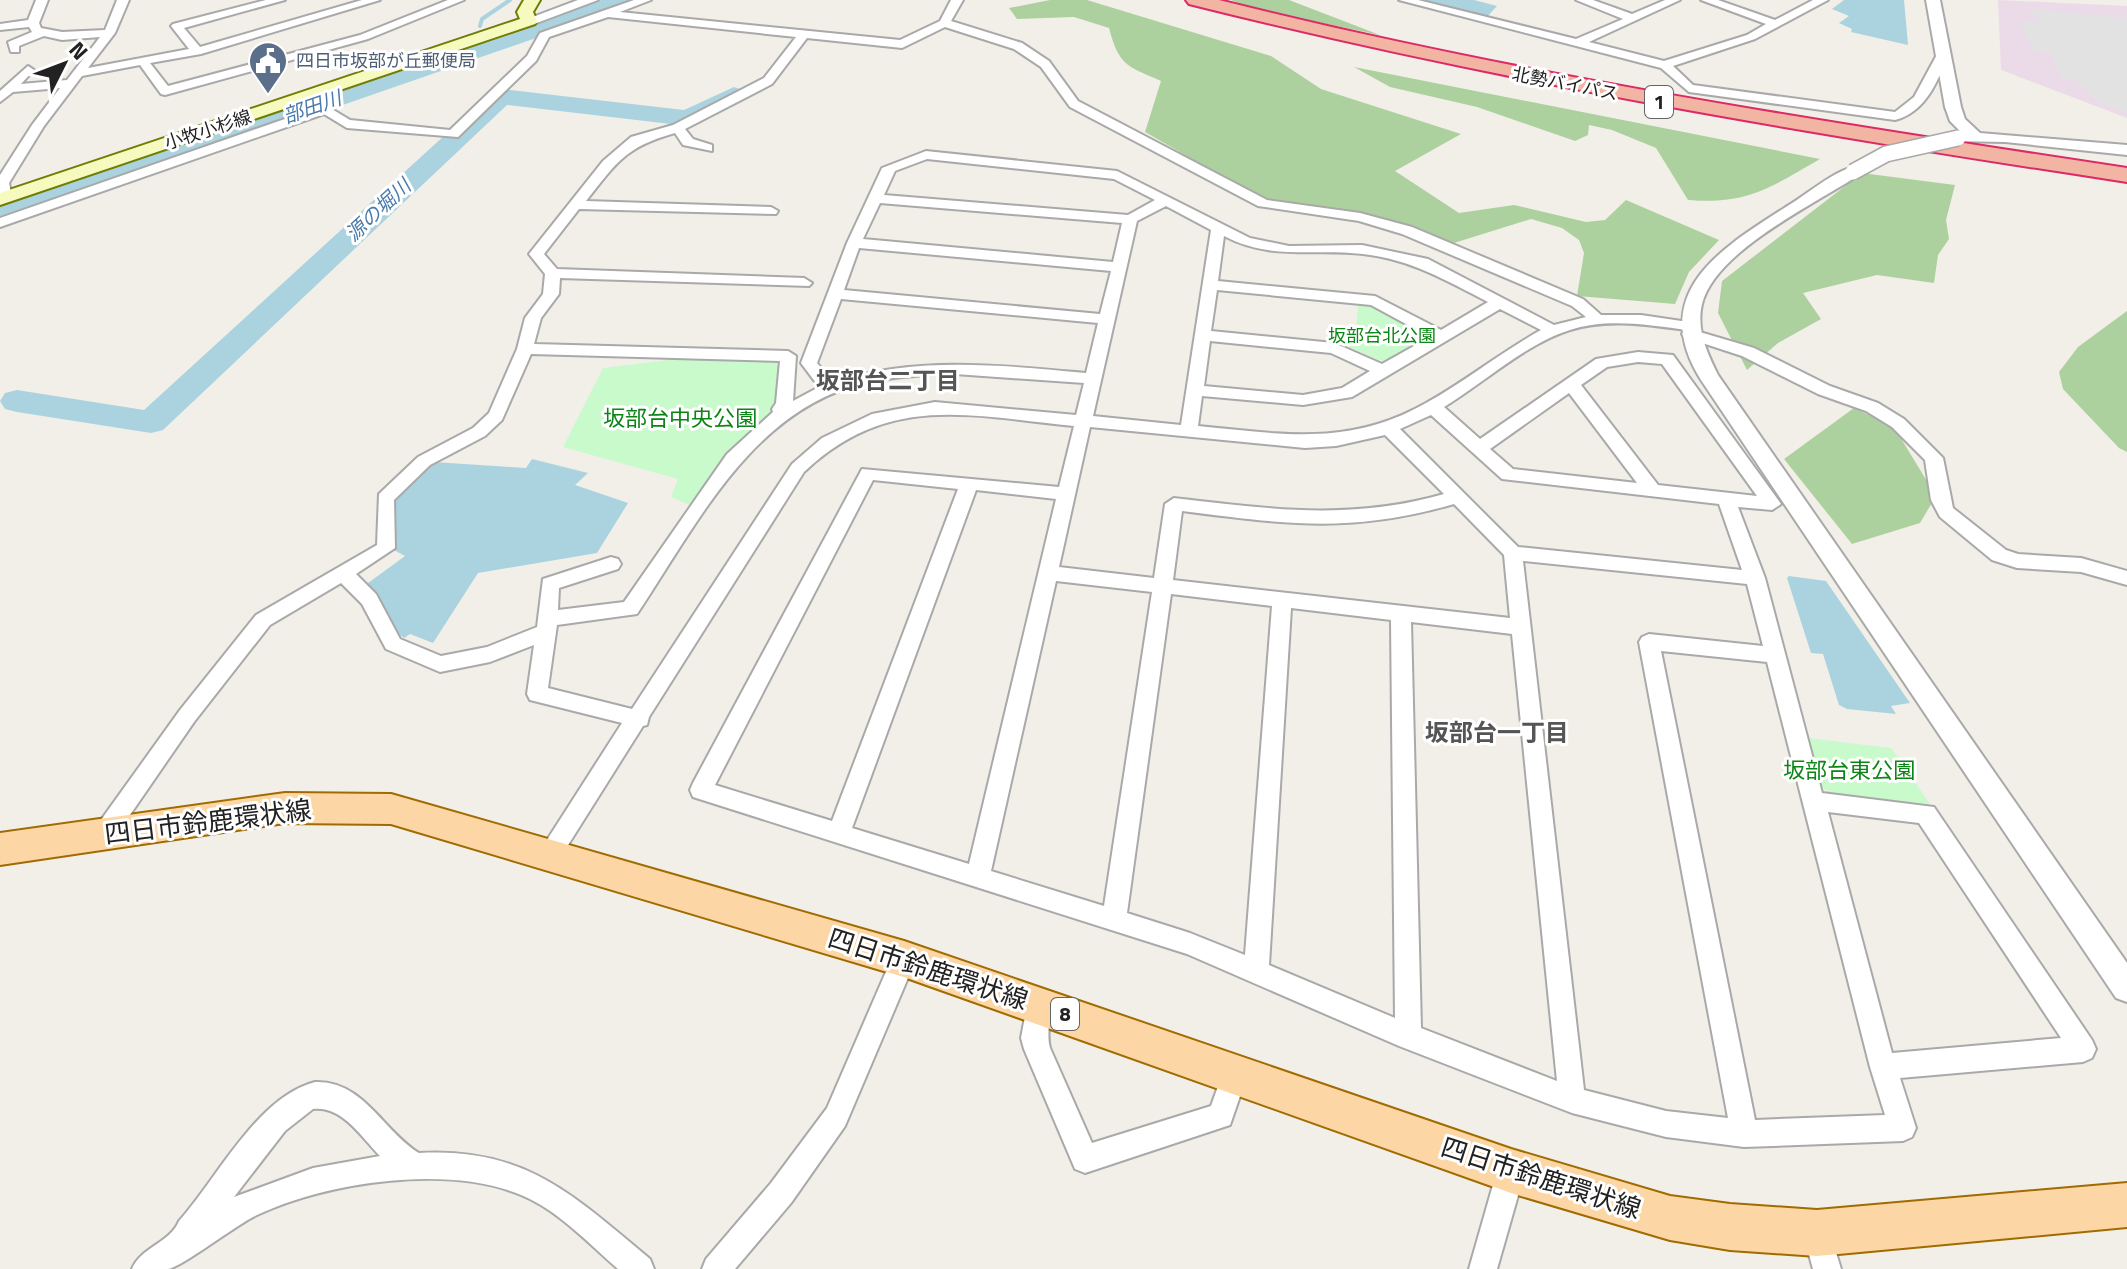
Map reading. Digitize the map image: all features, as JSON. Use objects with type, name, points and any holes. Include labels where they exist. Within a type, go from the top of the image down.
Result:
[{"type":"highway","name":"北勢バイパス","points":[[1196,0],[1350,39],[1561,84],[1810,128],[2127,175]]},
{"type":"main road","points":[[532,0],[525,12],[537,28]]},
{"type":"main road","name":"小牧小杉線","points":[[2,198],[537,28]]},
{"type":"main road","name":"四日市鈴鹿環状線","points":[[0,849],[285,808],[391,809],[904,959],[1511,1171],[1670,1218],[1730,1227],[1822,1251],[2127,1205]]},
{"type":"street","points":[[15,49],[12,45],[37,28],[42,0]]},
{"type":"street","points":[[2,198],[2,183],[38,125],[109,33],[123,0]]},
{"type":"street","points":[[224,0],[234,12]]},
{"type":"street","points":[[197,51],[177,26],[279,0]]},
{"type":"street","points":[[318,0],[349,25]]},
{"type":"street","points":[[144,63],[165,91],[349,25],[374,0]]},
{"type":"street","points":[[13,88],[76,78],[197,51],[349,25],[458,0]]},
{"type":"street","points":[[537,28],[591,0]]},
{"type":"street","points":[[537,28],[604,14],[645,0]]},
{"type":"street","points":[[604,14],[902,44],[944,23],[957,0]]},
{"type":"street","points":[[1405,0],[1665,65],[1689,88],[1900,117],[1926,88],[1944,52]]},
{"type":"street","points":[[1582,0],[1632,18]]},
{"type":"street","points":[[1575,44],[1674,0]]},
{"type":"street","points":[[1707,0],[1776,24]]},
{"type":"street","points":[[1665,65],[1751,37],[1822,0]]},
{"type":"street","points":[[1933,0],[1953,107],[1966,137]]},
{"type":"street","points":[[944,23],[1018,46],[1045,64],[1074,104],[1100,115],[1255,200],[1295,211],[1355,216],[1429,238],[1545,291],[1582,303],[1597,320]]},
{"type":"street","points":[[0,27],[37,28],[62,36],[109,33]]},
{"type":"street","points":[[0,223],[325,109],[347,124],[453,134],[532,58],[537,28]]},
{"type":"street","points":[[804,34],[776,76],[678,128],[636,140],[608,164],[536,254],[553,273],[804,283]]},
{"type":"street","points":[[0,98],[28,70]]},
{"type":"street","points":[[678,128],[688,142],[707,148]]},
{"type":"street","points":[[2127,150],[1966,137],[1886,154],[1722,256],[1697,289],[1689,330],[1708,376],[2127,988]]},
{"type":"street","points":[[830,389],[809,363],[854,243],[889,168],[926,155],[1117,175],[1218,230],[1277,248],[1362,249],[1423,262],[1552,330]]},
{"type":"street","points":[[875,198],[1130,219],[1165,201]]},
{"type":"street","points":[[577,205],[771,211]]},
{"type":"street","points":[[978,877],[1069,494],[1130,219]]},
{"type":"street","points":[[1189,431],[1218,230]]},
{"type":"street","points":[[854,243],[1121,267]]},
{"type":"street","points":[[104,834],[187,716],[263,620],[386,548],[385,498],[424,461],[479,432],[496,416],[525,349],[533,318],[551,294],[553,273]]},
{"type":"street","points":[[1211,285],[1375,301],[1442,337]]},
{"type":"street","points":[[834,294],[1108,319]]},
{"type":"street","points":[[1195,390],[1317,399],[1358,389],[1500,302]]},
{"type":"street","points":[[550,854],[640,719],[798,468],[828,442],[873,419],[935,407],[1315,442],[1357,439],[1390,429],[1433,407],[1552,330],[1597,320],[1627,318],[1689,330],[1748,352],[1824,390],[1872,407],[1898,423],[1934,458],[1936,482],[1946,512],[1999,555],[2017,561],[2081,565],[2127,578]]},
{"type":"street","points":[[1203,335],[1334,348],[1385,372]]},
{"type":"street","points":[[525,349],[788,356],[784,404],[780,409],[784,414]]},
{"type":"street","points":[[1433,407],[1508,475],[1772,504],[1667,359],[1638,357],[1602,363],[1479,448]]},
{"type":"street","points":[[344,574],[369,599],[393,644],[440,664],[490,654],[548,625],[630,609],[731,462],[760,431],[830,389],[871,375],[921,367],[1095,379]]},
{"type":"street","points":[[1571,384],[1653,491]]},
{"type":"street","points":[[1390,429],[1513,553],[1572,1100]]},
{"type":"street","points":[[1069,494],[868,473],[701,790],[1190,944],[1408,1037],[1572,1100],[1666,1124],[1744,1134],[1903,1128],[1883,1067],[1755,578],[1726,499]]},
{"type":"street","points":[[839,833],[969,484]]},
{"type":"street","points":[[1114,918],[1174,504],[1310,519],[1353,519],[1404,511],[1459,496]]},
{"type":"street","points":[[1513,553],[1755,578]]},
{"type":"street","points":[[611,564],[550,584],[548,625],[537,694],[640,719]]},
{"type":"street","points":[[1050,573],[1521,627]]},
{"type":"street","points":[[1256,974],[1282,601]]},
{"type":"street","points":[[1401,614],[1408,1037]]},
{"type":"street","points":[[1744,1134],[1649,642],[1776,655]]},
{"type":"street","points":[[1812,801],[1926,814],[2083,1049],[1883,1067]]},
{"type":"street","points":[[716,1269],[781,1193],[836,1117],[904,959]]},
{"type":"street","points":[[1038,1005],[1037,1049],[1085,1159],[1221,1116],[1235,1073]]},
{"type":"street","points":[[156,1262],[201,1219],[273,1128],[308,1097],[330,1096],[342,1101],[400,1158],[413,1165]]},
{"type":"street","points":[[156,1262],[230,1214],[269,1196],[413,1165],[481,1168],[529,1184],[556,1198],[640,1269]]},
{"type":"street","points":[[1483,1269],[1511,1171]]},
{"type":"shaded area","points":[[1998,0],[2127,6],[2127,118],[2001,70]]},
{"type":"shaded area","points":[[2031,9],[2127,18],[2127,113],[2098,102],[2076,81],[2061,78],[2050,53],[2034,52],[2019,21],[2040,23]]},
{"type":"green space","points":[[1050,0],[1087,0],[1271,56],[1321,89],[1461,134],[1395,171],[1459,213],[1514,205],[1586,222],[1605,220],[1626,200],[1719,240],[1689,272],[1675,304],[1577,296],[1584,253],[1579,240],[1562,228],[1531,219],[1454,243],[1396,224],[1297,208],[1260,198],[1145,132],[1161,81],[1140,72],[1121,58],[1109,28],[1074,17],[1017,19],[1009,8]]},
{"type":"green space","points":[[1231,0],[1289,0],[1380,35],[1250,8]]},
{"type":"green space","points":[[1354,67],[1820,159],[1773,186],[1743,197],[1688,200],[1656,148],[1612,130],[1589,125],[1588,135],[1575,141],[1477,107],[1390,87]]},
{"type":"green space","points":[[1862,173],[1955,185],[1946,220],[1949,239],[1938,255],[1934,283],[1877,275],[1803,293],[1821,319],[1778,343],[1747,370],[1718,313],[1722,281]]},
{"type":"green space","name":"坂部台北公園","points":[[1358,301],[1374,304],[1424,332],[1427,339],[1389,361],[1349,347],[1357,323]]},
{"type":"green space","points":[[2127,311],[2127,452],[2119,448],[2063,389],[2059,372],[2078,347]]},
{"type":"green space","name":"坂部台中央公園","points":[[693,357],[782,360],[778,403],[770,416],[726,455],[690,505],[671,497],[678,479],[563,447],[603,368]]},
{"type":"green space","points":[[1854,408],[1894,427],[1936,496],[1920,523],[1852,544],[1784,459]]},
{"type":"green space","name":"坂部台東公園","points":[[1808,738],[1891,748],[1930,804],[1835,796],[1820,786]]},
{"type":"water","points":[[1416,0],[1474,0],[1497,6],[1486,18]]},
{"type":"water","points":[[1844,0],[1904,0],[1908,45],[1851,32],[1852,29],[1839,23],[1849,16],[1832,9]]},
{"type":"water","points":[[532,459],[588,473],[575,485],[628,503],[597,553],[478,573],[433,643],[410,634],[404,638],[376,595],[364,586],[405,556],[394,550],[396,494],[434,462],[526,468]]},
{"type":"water","points":[[1787,578],[1826,581],[1910,703],[1891,706],[1896,714],[1847,709],[1839,705],[1823,654],[1811,653]]},
{"type":"waterway","points":[[480,26],[482,19],[510,0]]},
{"type":"waterway","name":"部田川","points":[[0,215],[623,0]]},
{"type":"waterway","name":"源の堀川","points":[[17,401],[151,422],[501,97],[688,118],[734,95]]},
{"type":"place","name":"四日市坂部が丘郵便局","points":[[268,95]]},
{"type":"district","name":"坂部台二丁目","points":[[888,381]]},
{"type":"district","name":"坂部台一丁目","points":[[1497,733]]}]
